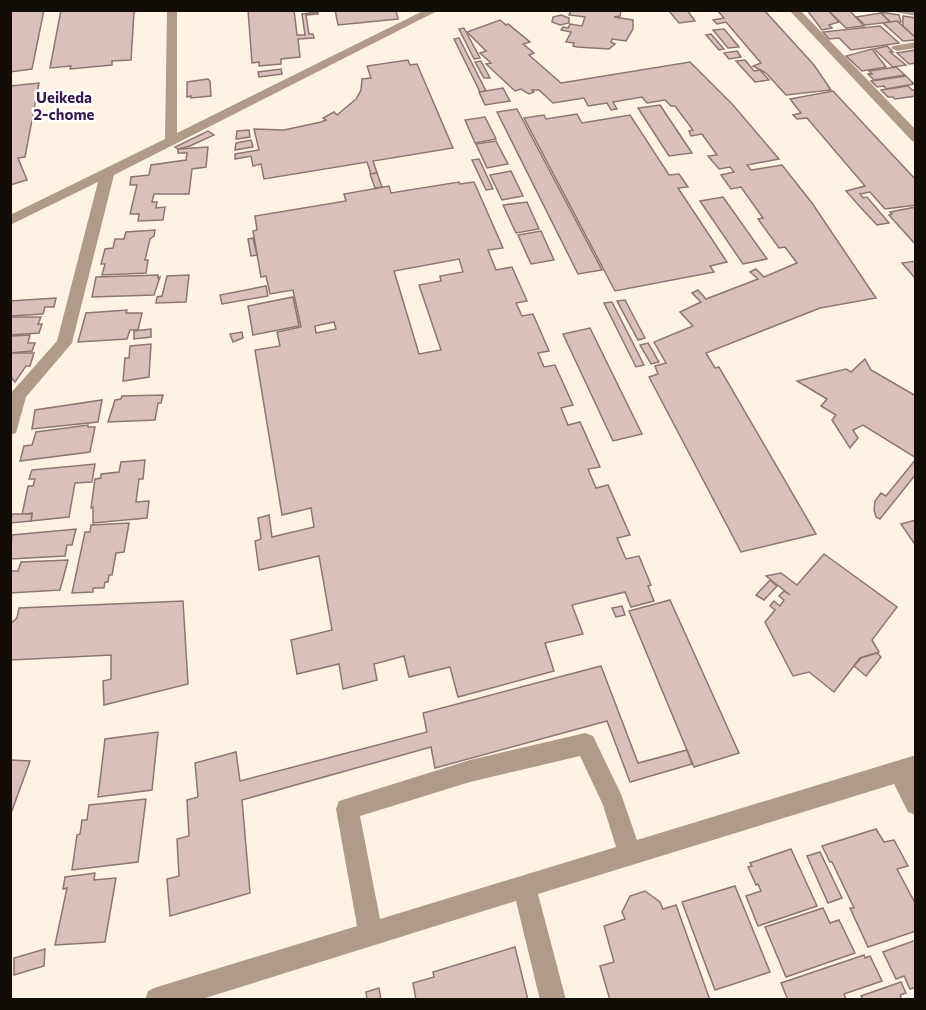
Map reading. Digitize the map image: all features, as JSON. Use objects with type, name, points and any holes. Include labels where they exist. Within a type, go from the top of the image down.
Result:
[{"type":"street","points":[[171,140],[172,10]]},
{"type":"street","points":[[10,221],[434,10]]},
{"type":"street","points":[[794,10],[915,138]]},
{"type":"street","points":[[900,10],[915,13]]},
{"type":"street","points":[[897,48],[915,45]]},
{"type":"street","points":[[10,428],[18,395],[64,343],[108,171]]},
{"type":"street","points":[[370,933],[347,809],[470,771],[585,744],[613,802],[630,853]]},
{"type":"street","points":[[170,997],[907,768],[915,804]]},
{"type":"street","points":[[524,886],[553,999]]},
{"type":"building","points":[[10,10],[44,10],[32,69],[10,72]]},
{"type":"building","points":[[61,10],[140,10],[134,12],[131,60],[112,61],[112,65],[70,69],[71,66],[50,68]]},
{"type":"building","points":[[248,10],[294,10],[297,35],[305,35],[302,14],[318,12],[318,14],[306,15],[309,34],[313,34],[314,38],[298,39],[300,57],[281,59],[281,64],[259,66],[259,62],[252,63]]},
{"type":"building","points":[[335,10],[396,10],[398,19],[338,25]]},
{"type":"building","points":[[571,10],[621,10],[620,16],[614,17],[633,20],[633,29],[626,41],[612,39],[611,42],[615,44],[609,49],[573,46],[574,43],[566,42],[571,32],[561,30],[563,27],[568,28],[570,24],[582,26],[585,17],[569,15]]},
{"type":"building","points":[[660,10],[687,10],[695,21],[679,23],[669,11]]},
{"type":"building","points":[[717,10],[764,10],[814,65],[831,90],[786,95],[766,73],[753,66],[761,63],[726,22],[717,24],[713,20],[724,18]]},
{"type":"building","points":[[807,10],[828,10],[839,22],[829,25],[832,28],[822,30]]},
{"type":"building","points":[[828,10],[849,10],[864,26],[846,28]]},
{"type":"building","points":[[880,12],[899,15],[901,22],[890,22]]},
{"type":"building","points":[[881,13],[890,22],[865,25],[856,17]]},
{"type":"building","points":[[561,15],[569,18],[569,23],[560,25],[552,22],[553,17]]},
{"type":"building","points":[[903,16],[916,18],[916,38],[903,26]]},
{"type":"building","points":[[500,20],[530,42],[523,44],[534,53],[529,55],[561,83],[690,62],[733,105],[779,159],[747,165],[751,170],[782,165],[812,203],[876,298],[820,308],[706,353],[715,368],[719,367],[816,534],[741,552],[649,377],[658,374],[655,366],[666,363],[654,342],[693,326],[680,312],[701,302],[692,293],[698,290],[706,299],[758,279],[750,272],[756,269],[764,277],[797,263],[785,247],[779,248],[758,219],[763,218],[741,187],[731,189],[721,175],[734,172],[730,167],[719,169],[708,156],[717,155],[702,134],[691,136],[689,131],[693,130],[675,106],[671,106],[665,100],[647,103],[642,97],[613,102],[617,109],[611,110],[607,103],[588,106],[584,98],[553,103],[539,90],[532,90],[534,92],[529,94],[521,89],[515,91],[486,64],[491,63],[480,53],[486,51],[467,32]]},
{"type":"building","points":[[897,21],[916,40],[903,41],[883,23]]},
{"type":"building","points":[[880,26],[899,43],[851,50],[839,38],[829,39],[823,32]]},
{"type":"building","points":[[464,28],[480,58],[474,59],[459,29]]},
{"type":"building","points":[[724,29],[739,47],[728,48],[713,30]]},
{"type":"building","points":[[711,34],[724,49],[719,50],[706,35]]},
{"type":"building","points":[[459,38],[486,91],[480,92],[454,39]]},
{"type":"building","points":[[887,46],[893,52],[890,52],[906,65],[893,67],[874,49]]},
{"type":"building","points":[[872,49],[886,67],[862,71],[846,56]]},
{"type":"building","points":[[916,50],[916,63],[909,64],[897,53]]},
{"type":"building","points":[[737,51],[741,57],[729,59],[724,53]]},
{"type":"building","points":[[408,60],[410,65],[417,64],[453,148],[373,161],[377,173],[371,174],[367,162],[264,179],[261,164],[253,166],[251,156],[235,159],[235,154],[259,150],[254,129],[284,130],[326,120],[323,118],[334,112],[337,115],[356,99],[361,90],[362,79],[371,78],[367,66]]},
{"type":"building","points":[[745,60],[754,71],[760,70],[769,80],[755,82],[736,61]]},
{"type":"building","points":[[481,61],[490,78],[484,78],[475,62]]},
{"type":"building","points":[[896,67],[905,75],[874,80],[868,74],[872,74],[869,71]]},
{"type":"building","points":[[281,69],[282,74],[259,77],[258,72]]},
{"type":"building","points":[[906,76],[914,84],[886,89],[884,86],[877,87],[871,81]]},
{"type":"building","points":[[208,79],[211,96],[187,97],[187,82]]},
{"type":"building","points":[[39,83],[25,157],[18,158],[27,180],[10,185],[10,86]]},
{"type":"building","points":[[908,86],[916,90],[916,96],[895,99],[888,97],[881,90]]},
{"type":"building","points":[[503,88],[510,101],[485,105],[479,92]]},
{"type":"building","points":[[833,91],[916,180],[916,205],[885,209],[870,192],[860,194],[863,198],[867,197],[889,223],[877,225],[846,191],[865,186],[807,118],[797,119],[793,115],[801,113],[790,99]]},
{"type":"building","points":[[660,105],[692,153],[669,156],[638,108]]},
{"type":"building","points":[[517,109],[602,270],[578,274],[497,112]]},
{"type":"building","points":[[577,114],[582,123],[630,115],[669,175],[679,174],[688,187],[678,188],[727,262],[710,266],[714,272],[615,291],[524,118],[544,115],[546,119]]},
{"type":"building","points":[[485,117],[496,139],[475,143],[465,120]]},
{"type":"building","points":[[249,130],[250,137],[236,139],[237,131]]},
{"type":"building","points":[[208,131],[214,135],[190,146],[178,149],[175,147]]},
{"type":"building","points":[[251,140],[253,147],[235,150],[236,143]]},
{"type":"building","points":[[496,141],[508,164],[487,168],[476,144]]},
{"type":"building","points":[[208,147],[206,167],[192,169],[189,194],[154,194],[152,202],[157,202],[156,208],[165,207],[163,220],[138,221],[139,214],[130,214],[137,185],[130,185],[131,177],[149,175],[151,165],[186,160],[187,153],[178,153],[178,149]]},
{"type":"building","points":[[479,159],[493,189],[486,190],[472,160]]},
{"type":"building","points":[[511,171],[523,196],[502,200],[490,175]]},
{"type":"building","points":[[377,173],[382,187],[375,188],[370,174]]},
{"type":"building","points":[[459,182],[460,184],[474,182],[503,248],[488,250],[496,270],[512,267],[527,301],[516,303],[522,316],[533,314],[549,351],[538,353],[544,367],[555,365],[573,405],[561,408],[568,425],[580,422],[600,467],[588,469],[596,488],[608,485],[630,535],[617,538],[626,559],[639,556],[651,585],[648,586],[654,601],[631,607],[625,592],[572,605],[583,634],[545,643],[554,671],[458,697],[450,667],[409,677],[404,656],[374,664],[377,680],[343,689],[339,664],[297,674],[291,640],[332,630],[319,556],[259,570],[255,541],[261,539],[258,518],[269,515],[272,537],[314,527],[311,508],[282,515],[255,350],[280,346],[277,332],[301,327],[293,290],[270,294],[266,276],[261,277],[253,231],[257,230],[255,216],[346,201],[344,194],[389,186],[391,193]],"holes":[[[459,259],[463,272],[440,276],[441,281],[419,285],[441,350],[419,354],[394,271]],[[334,322],[336,329],[316,333],[315,326]]]},
{"type":"building","points":[[723,197],[767,259],[743,264],[700,201]]},
{"type":"building","points":[[527,202],[539,229],[516,233],[503,205]]},
{"type":"building","points":[[916,207],[916,245],[889,215],[892,214],[890,212]]},
{"type":"building","points":[[155,230],[154,236],[150,239],[145,260],[148,260],[146,273],[102,275],[105,264],[101,264],[105,249],[113,248],[115,239],[124,239],[126,232]]},
{"type":"building","points":[[541,231],[554,260],[531,264],[518,235]]},
{"type":"building","points":[[253,238],[257,255],[251,256],[248,239]]},
{"type":"building","points":[[916,261],[916,278],[915,278],[902,263]]},
{"type":"building","points":[[158,275],[158,278],[160,277],[154,295],[92,297],[96,277]]},
{"type":"building","points":[[189,275],[186,302],[156,303],[157,297],[162,296],[167,276]]},
{"type":"building","points":[[266,286],[268,296],[222,304],[220,295]]},
{"type":"building","points":[[293,297],[299,326],[253,335],[248,306]]},
{"type":"building","points":[[56,298],[54,307],[45,307],[43,314],[10,316],[10,301]]},
{"type":"building","points":[[625,300],[645,338],[638,340],[617,301]]},
{"type":"building","points":[[612,302],[644,365],[636,367],[604,303]]},
{"type":"building","points":[[127,310],[126,313],[142,313],[138,330],[130,330],[127,339],[78,342],[86,313]]},
{"type":"building","points":[[10,317],[41,317],[38,324],[42,324],[39,333],[10,335]]},
{"type":"building","points":[[590,328],[642,434],[613,441],[563,334]]},
{"type":"building","points":[[151,329],[151,337],[134,339],[134,331]]},
{"type":"building","points":[[242,332],[243,338],[233,342],[230,334]]},
{"type":"building","points":[[30,335],[28,343],[35,343],[32,351],[10,353],[10,336]]},
{"type":"building","points":[[648,343],[659,362],[651,364],[640,345]]},
{"type":"building","points":[[151,344],[149,377],[123,381],[125,358],[129,358],[130,346]]},
{"type":"building","points":[[10,353],[34,353],[30,366],[26,366],[15,382],[10,376]]},
{"type":"building","points":[[865,359],[871,370],[916,396],[916,458],[863,425],[853,430],[858,438],[850,448],[832,420],[836,415],[821,406],[827,399],[797,381],[846,369],[851,372]]},
{"type":"building","points":[[163,395],[161,403],[158,403],[155,420],[108,422],[115,400],[121,399],[122,396]]},
{"type":"building","points":[[102,400],[98,422],[32,429],[35,410]]},
{"type":"building","points":[[88,425],[88,427],[95,427],[90,452],[20,461],[24,446],[32,445],[36,432]]},
{"type":"building","points":[[916,459],[916,474],[880,519],[876,517],[875,501],[881,493],[886,496]]},
{"type":"building","points":[[145,460],[143,479],[139,479],[136,502],[149,501],[147,518],[93,523],[93,507],[91,508],[95,479],[101,478],[101,474],[119,472],[121,462]]},
{"type":"building","points":[[95,464],[92,482],[75,483],[69,517],[31,521],[32,513],[22,515],[28,486],[33,486],[35,479],[29,479],[32,470]]},
{"type":"building","points":[[12,514],[32,514],[31,521],[10,523]]},
{"type":"building","points":[[916,520],[916,546],[901,524]]},
{"type":"building","points":[[129,523],[124,552],[116,553],[112,575],[109,575],[104,588],[93,588],[93,592],[72,593],[85,532],[90,532],[91,525]]},
{"type":"building","points":[[76,529],[72,545],[67,545],[65,556],[10,559],[12,535]]},
{"type":"building","points":[[824,554],[897,607],[872,640],[879,652],[860,658],[834,692],[809,672],[793,676],[765,622],[775,610],[770,606],[774,601],[780,606],[784,600],[779,596],[784,591],[790,595],[766,576],[781,573],[797,585]]},
{"type":"building","points":[[68,560],[60,590],[10,593],[10,571],[18,571],[21,562]]},
{"type":"building","points":[[770,580],[777,586],[764,600],[756,595]]},
{"type":"building","points":[[670,600],[739,753],[694,767],[629,611]]},
{"type":"building","points":[[183,601],[188,684],[104,705],[103,681],[111,679],[111,655],[11,660],[10,624],[17,618],[19,608]]},
{"type":"building","points":[[622,606],[625,615],[616,617],[612,608]]},
{"type":"building","points":[[877,653],[881,657],[866,676],[854,666],[861,658]]},
{"type":"building","points":[[601,666],[638,763],[687,750],[692,764],[630,782],[607,721],[435,768],[431,747],[242,800],[250,893],[170,916],[167,879],[179,876],[177,839],[189,836],[187,800],[198,797],[195,763],[236,752],[240,781],[427,732],[423,713]]},
{"type":"building","points":[[158,732],[152,790],[98,797],[105,739]]},
{"type":"building","points":[[10,760],[30,761],[10,816]]},
{"type":"building","points":[[146,799],[138,862],[72,870],[77,835],[80,834],[82,820],[87,820],[89,805]]},
{"type":"building","points":[[876,829],[884,842],[894,840],[908,866],[897,869],[916,905],[916,931],[868,947],[850,908],[854,908],[822,846]]},
{"type":"building","points":[[791,849],[817,906],[758,926],[746,896],[761,891],[748,867],[752,866],[750,863]]},
{"type":"building","points":[[820,852],[842,898],[828,903],[807,856]]},
{"type":"building","points":[[95,873],[94,880],[116,878],[105,942],[55,945],[67,888],[63,889],[65,877]]},
{"type":"building","points":[[735,886],[770,972],[715,990],[682,902]]},
{"type":"building","points":[[645,891],[660,902],[663,909],[676,905],[710,1000],[610,1000],[600,966],[614,962],[604,926],[625,919],[622,912],[630,896]]},
{"type":"building","points":[[823,908],[830,923],[839,920],[855,953],[786,977],[765,927]]},
{"type":"building","points":[[916,940],[916,987],[910,989],[904,976],[896,979],[883,952]]},
{"type":"building","points":[[515,947],[528,1000],[416,1000],[413,983],[434,977],[433,972]]},
{"type":"building","points":[[45,949],[44,966],[14,975],[14,958]]},
{"type":"building","points":[[864,955],[865,958],[870,956],[882,981],[844,994],[846,1000],[788,1000],[781,983]]},
{"type":"building","points":[[901,982],[906,993],[900,995],[902,1000],[863,1000],[861,996]]},
{"type":"building","points":[[379,988],[381,1000],[367,1000],[366,992]]},
{"type":"district","name":"Ueikeda 2-chome","points":[[64,106]]}]
